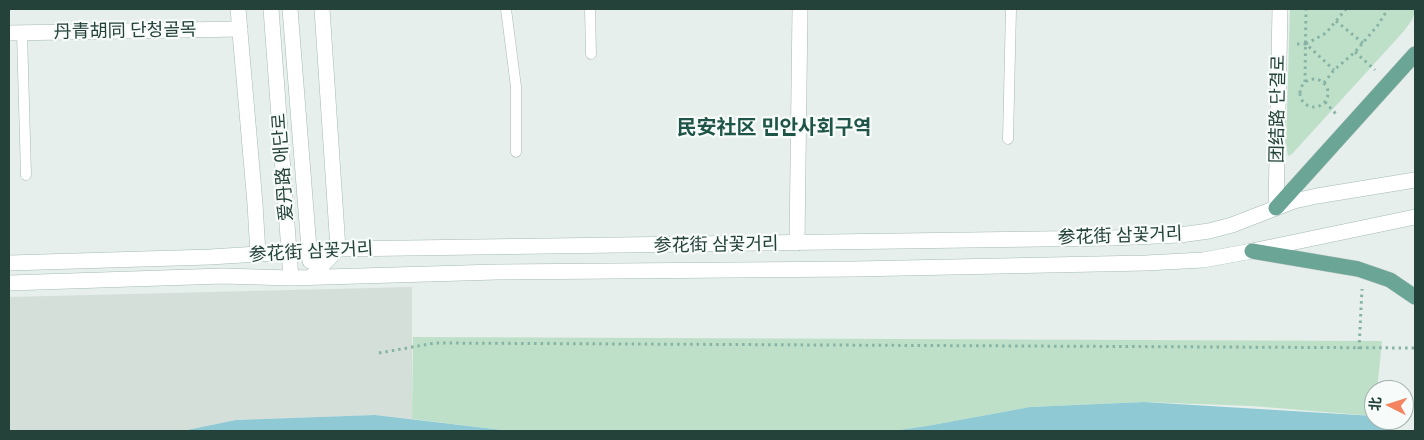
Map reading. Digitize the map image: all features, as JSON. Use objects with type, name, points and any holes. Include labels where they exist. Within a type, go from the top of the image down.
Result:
[{"type":"main road","name":"爱丹路 애단로","points":[[238,9],[258,254]]},
{"type":"main road","name":"爱丹路 애단로","points":[[271,9],[291,278]]},
{"type":"main road","name":"爱丹路 애단로","points":[[290,9],[312,276]]},
{"type":"main road","points":[[312,276],[338,250],[322,9]]},
{"type":"main road","points":[[797,243],[800,9]]},
{"type":"main road","name":"团结路 단결로","points":[[1276,208],[1280,9]]},
{"type":"main road","name":"丹青胡同 단청골목","points":[[15,33],[240,29]]},
{"type":"main road","points":[[1276,208],[1415,54]]},
{"type":"main road","name":"参花街 삼꽃거리","points":[[9,263],[338,250],[1100,238],[1180,235],[1209,231],[1232,225],[1294,201],[1415,180]]},
{"type":"main road","name":"参花街 삼꽃거리","points":[[9,283],[223,276],[291,278],[312,276],[1146,263],[1203,260],[1415,217]]},
{"type":"main road","points":[[1252,251],[1358,269],[1390,280],[1415,297]]},
{"type":"main road","points":[[258,254],[291,278]]},
{"type":"lane","points":[[506,9],[516,87],[516,152]]},
{"type":"lane","points":[[590,9],[591,54]]},
{"type":"lane","points":[[1008,139],[1011,9]]},
{"type":"lane","points":[[15,33],[26,175]]},
{"type":"path","points":[[1305,82],[1318,79],[1324,83],[1328,94],[1325,102],[1317,106],[1305,103],[1300,91],[1305,82],[1306,9]]},
{"type":"path","points":[[1279,42],[1306,44],[1326,33],[1346,9]]},
{"type":"path","points":[[1324,83],[1334,70],[1363,43],[1388,9]]},
{"type":"path","points":[[1336,21],[1363,43]]},
{"type":"path","points":[[1306,44],[1334,70]]},
{"type":"path","points":[[1355,52],[1375,70]]},
{"type":"path","points":[[1325,102],[1336,114]]},
{"type":"path","points":[[1359,349],[1362,285]]},
{"type":"path","points":[[380,353],[436,343],[1415,348]]},
{"type":"shaded area","points":[[412,287],[412,419],[375,415],[236,420],[182,431],[9,431],[9,297]]},
{"type":"green space","points":[[1290,9],[1415,9],[1415,11],[1412,20],[1404,31],[1292,154],[1288,156],[1286,145]]},
{"type":"green space","points":[[413,337],[1382,341],[1378,380],[1364,380],[1364,415],[1252,406],[1144,402],[1030,407],[892,431],[511,431],[412,419]]},
{"type":"water","points":[[1144,402],[1364,415],[1364,430],[1414,430],[1415,420],[1415,431],[892,431],[1030,407]]},
{"type":"water","points":[[375,415],[511,431],[182,431],[236,420]]},
{"type":"pier","points":[[1415,417],[1415,431],[1391,431],[1414,430]]},
{"type":"district","name":"民安社区 민안사회구역","points":[[774,128]]}]
